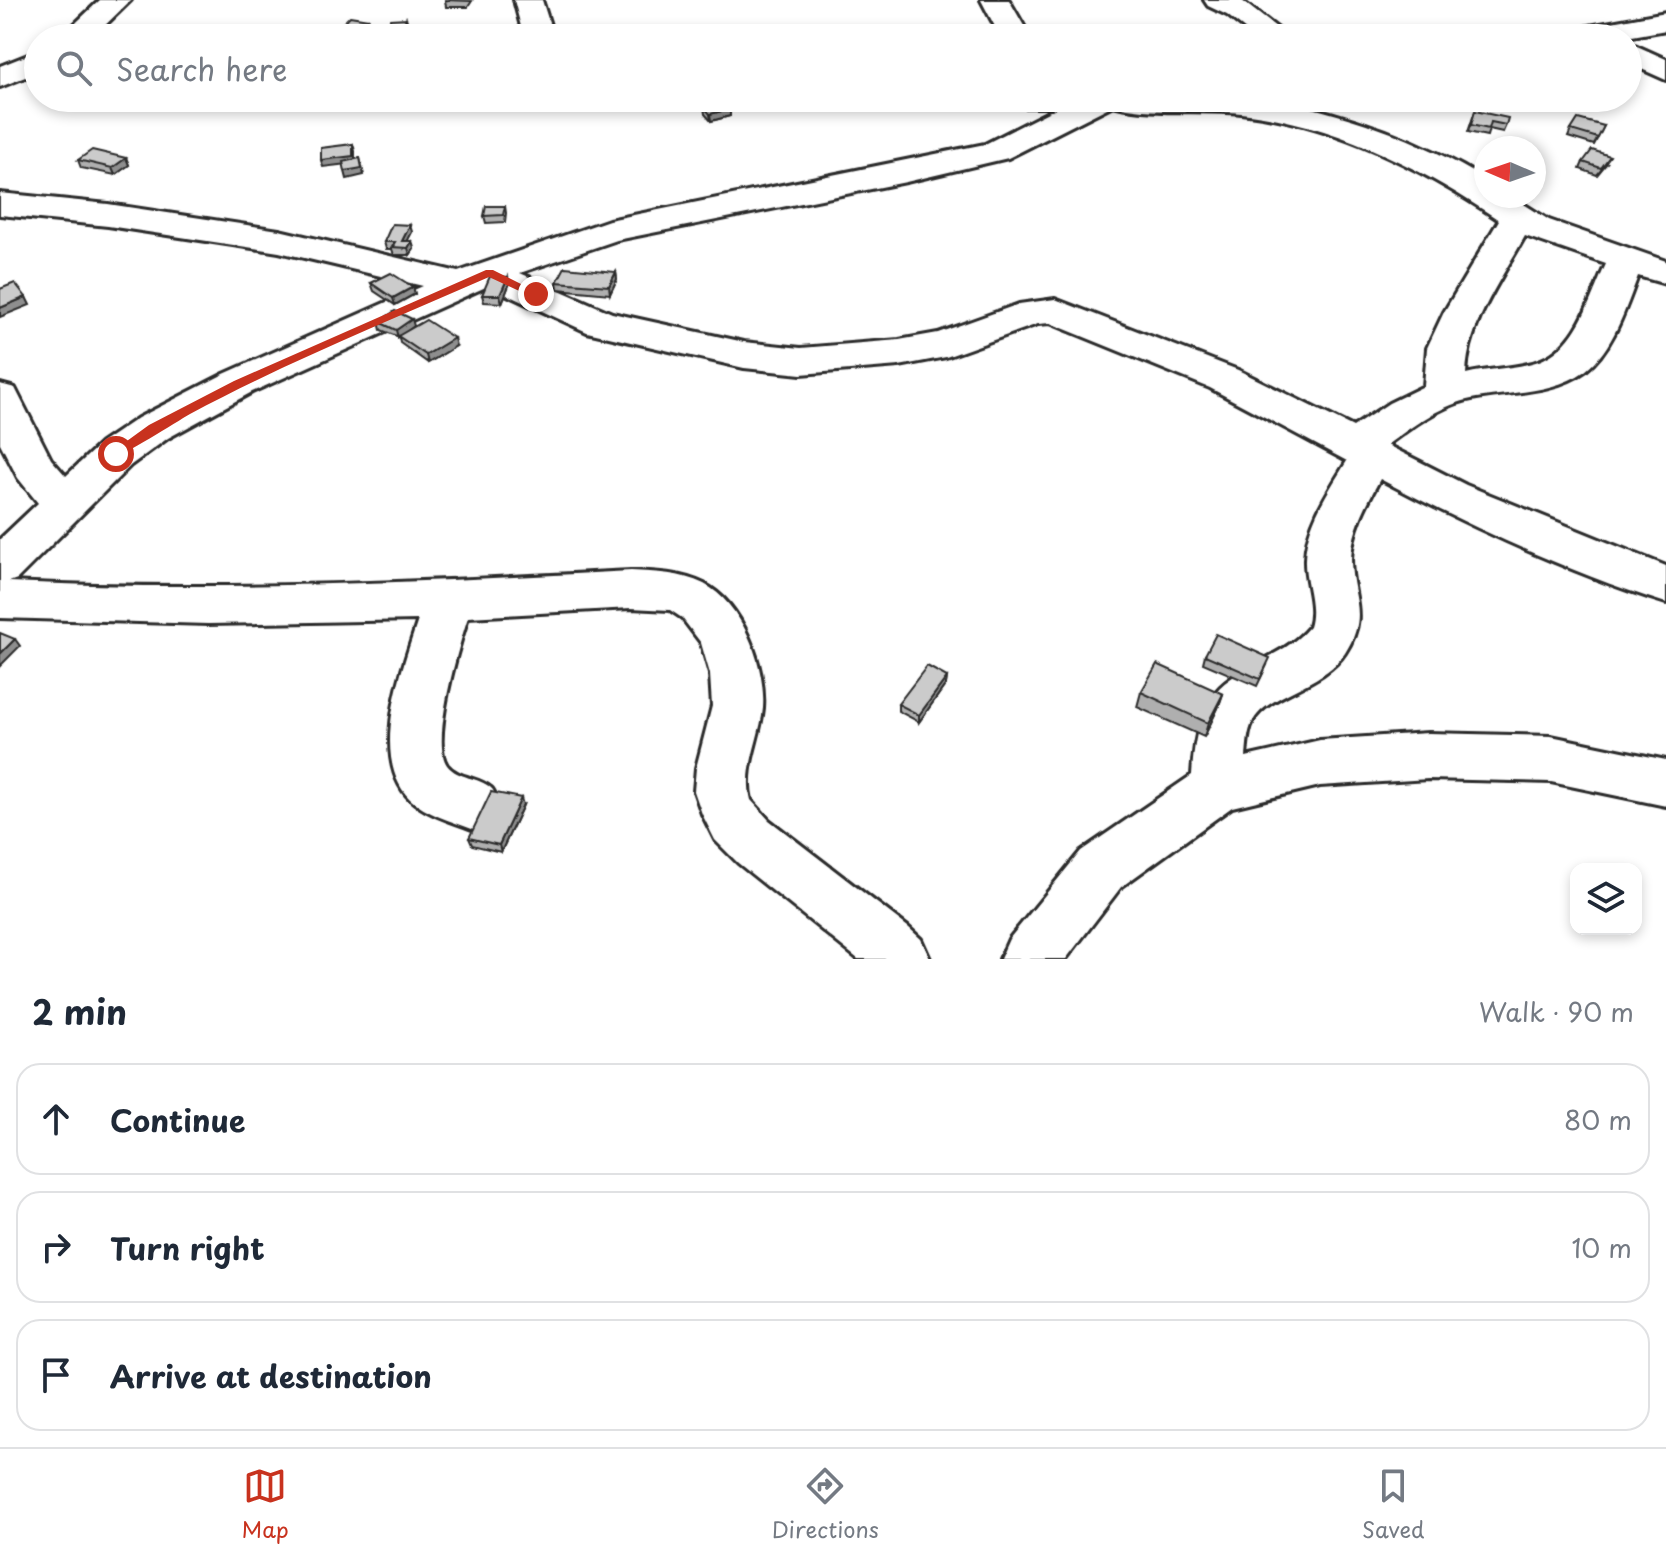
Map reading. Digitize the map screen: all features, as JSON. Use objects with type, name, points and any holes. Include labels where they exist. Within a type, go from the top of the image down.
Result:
[{"type":"street","points":[[90,24],[117,0]]},
{"type":"street","points":[[528,0],[535,24]]},
{"type":"street","points":[[995,0],[1008,24]]},
{"type":"street","points":[[1218,0],[1257,24]]},
{"type":"street","points":[[1642,26],[1666,21]]},
{"type":"street","points":[[1642,58],[1666,71]]},
{"type":"street","points":[[0,78],[24,67]]},
{"type":"street","points":[[0,567],[116,454],[153,428],[238,383],[476,278],[609,231],[996,151],[1075,112]]},
{"type":"street","points":[[1297,112],[1441,166],[1474,188]]},
{"type":"street","points":[[0,204],[108,215],[279,241],[476,278],[601,323],[744,355],[801,361],[899,353],[946,344],[1033,312],[1055,311],[1224,379],[1450,496],[1584,554],[1666,585]]},
{"type":"street","points":[[1503,208],[1536,228],[1666,273]]},
{"type":"street","points":[[1444,392],[1447,348],[1463,312],[1518,218]]},
{"type":"street","points":[[1218,787],[1220,739],[1229,713],[1246,694],[1282,677],[1317,652],[1332,632],[1336,597],[1328,560],[1338,518],[1364,450],[1397,417],[1444,392],[1539,376],[1572,361],[1595,330],[1626,260]]},
{"type":"street","points":[[0,398],[33,467],[65,504]]},
{"type":"street","points":[[0,600],[236,604],[560,595],[622,589],[665,591],[697,603],[720,632],[739,686],[736,721],[723,759],[720,791],[730,815],[755,842],[872,932],[900,959]]},
{"type":"street","points":[[449,599],[425,681],[416,748],[422,772],[439,791],[472,805]]},
{"type":"street","points":[[1030,959],[1101,869],[1218,787],[1320,763],[1428,756],[1551,759],[1666,783]]},
{"type":"building","points":[[350,16],[368,19],[362,24],[343,23]]},
{"type":"building","points":[[406,18],[404,24],[388,24],[390,19]]},
{"type":"building","points":[[1475,112],[1508,118],[1506,125],[1491,122],[1489,129],[1471,125]]},
{"type":"building","points":[[1578,119],[1604,126],[1598,138],[1571,130]]},
{"type":"building","points":[[353,144],[353,156],[321,160],[321,148]]},
{"type":"building","points":[[92,150],[126,158],[112,168],[78,160]]},
{"type":"building","points":[[1592,150],[1610,156],[1601,168],[1583,162]]},
{"type":"building","points":[[360,158],[362,168],[345,171],[343,162]]},
{"type":"building","points":[[486,206],[505,206],[503,215],[484,216]]},
{"type":"building","points":[[392,224],[410,225],[402,241],[412,241],[408,248],[392,247],[395,242],[384,242]]},
{"type":"building","points":[[565,267],[616,272],[609,286],[557,282]]},
{"type":"building","points":[[391,273],[413,287],[393,298],[371,283]]},
{"type":"building","points":[[490,276],[508,277],[500,295],[482,295]]},
{"type":"building","points":[[15,283],[26,297],[0,308],[0,289]]},
{"type":"building","points":[[395,311],[412,319],[396,330],[379,322]]},
{"type":"building","points":[[426,320],[454,338],[426,355],[398,336]]},
{"type":"building","points":[[0,633],[15,639],[0,654]]},
{"type":"building","points":[[1216,634],[1270,658],[1260,679],[1205,655]]},
{"type":"building","points":[[1157,664],[1223,694],[1208,723],[1141,692]]},
{"type":"building","points":[[927,666],[947,677],[919,715],[898,704]]},
{"type":"building","points":[[491,792],[521,798],[499,845],[469,838]]},
{"type":"route","points":[[116,454],[153,428],[238,383],[489,273],[536,294]]}]
